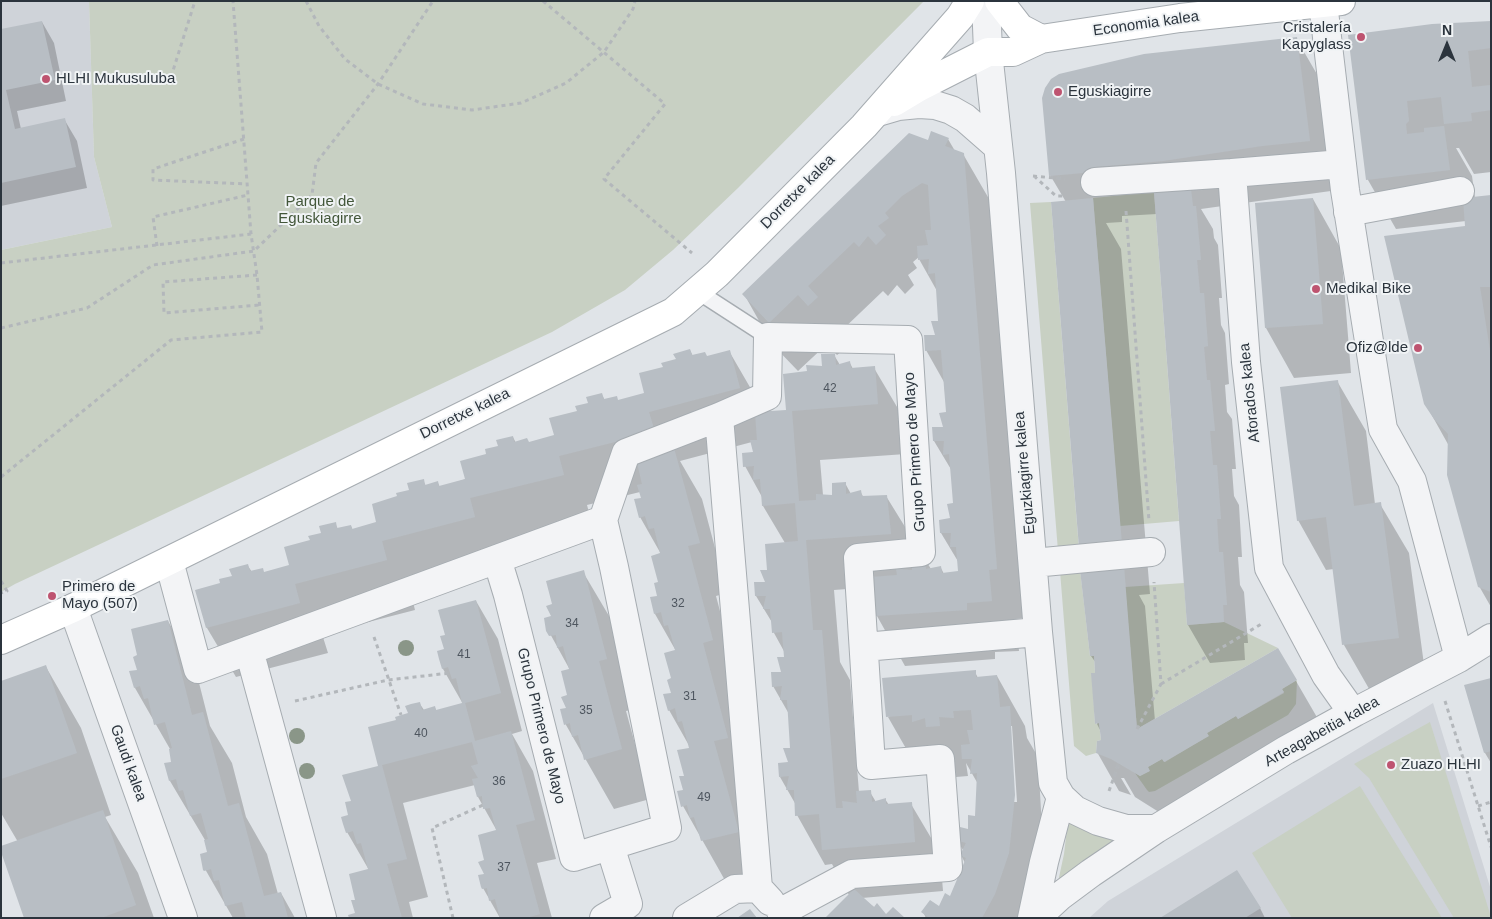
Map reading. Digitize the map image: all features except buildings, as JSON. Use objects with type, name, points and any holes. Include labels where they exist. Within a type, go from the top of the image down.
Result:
[{"type":"street","name":"Dorretxe kalea","points":[[1,640],[73,608],[673,312],[707,282],[864,126],[960,17],[970,1]]},
{"type":"street","name":"Eguzkiagirre kalea","points":[[986,1],[988,52],[1001,173],[1038,632],[1053,783],[1061,797]]},
{"type":"street","points":[[999,1],[1020,28],[1041,39]]},
{"type":"street","points":[[1332,2],[1342,164],[1383,428],[1412,482],[1447,664]]},
{"type":"street","name":"Economia kalea","points":[[988,52],[1013,52],[1041,39],[1180,18],[1332,2]]},
{"type":"street","name":"Dorretxe kalea","points":[[875,113],[919,87],[988,52]]},
{"type":"street","points":[[875,113],[898,106],[935,105],[951,110],[966,118],[997,146]]},
{"type":"street","points":[[1095,182],[1342,164]]},
{"type":"street","name":"Aforados kalea","points":[[1232,173],[1250,402],[1269,568],[1326,675],[1348,706],[1355,712]]},
{"type":"street","points":[[1348,212],[1460,191]]},
{"type":"street","points":[[169,561],[198,669],[603,520],[626,453],[767,396],[768,338]]},
{"type":"street","name":"Grupo Primero de Mayo","points":[[768,338],[908,340],[921,552],[858,558],[871,766],[940,759],[948,867],[852,874],[783,915]]},
{"type":"street","points":[[719,417],[758,888],[783,915]]},
{"type":"street","name":"Grupo Primero de Mayo","points":[[497,559],[508,595],[574,857],[667,828],[603,520]]},
{"type":"street","points":[[1033,563],[1151,552]]},
{"type":"street","name":"Gaudi kalea","points":[[73,608],[183,918]]},
{"type":"street","points":[[864,647],[1038,632]]},
{"type":"street","name":"Arteagabeitia kalea","points":[[1036,918],[1060,896],[1091,873],[1156,829],[1286,750],[1447,664],[1491,638]]},
{"type":"street","points":[[249,650],[322,918]]},
{"type":"street","points":[[1032,918],[1061,797],[1075,810],[1098,821],[1126,829],[1156,829]]},
{"type":"street","points":[[604,918],[630,911],[610,846]]},
{"type":"street","points":[[687,918],[735,889],[758,888]]},
{"type":"lane","points":[[707,282],[768,338]]},
{"type":"path","points":[[171,77],[195,1]]},
{"type":"path","points":[[1,477],[171,340],[262,332],[248,195],[233,1]]},
{"type":"path","points":[[306,1],[319,26],[345,59],[378,84],[423,104],[472,110],[521,103],[566,83],[604,52],[633,9],[635,1]]},
{"type":"path","points":[[1,328],[86,308],[153,265],[254,251],[312,195],[316,163],[378,84],[433,1]]},
{"type":"path","points":[[543,1],[666,104],[604,179],[707,282]]},
{"type":"path","points":[[244,139],[153,169],[153,180],[248,184]]},
{"type":"path","points":[[1001,173],[1095,182]]},
{"type":"path","points":[[1034,176],[1056,196]]},
{"type":"path","points":[[1123,180],[1161,684]]},
{"type":"path","points":[[157,246],[153,216],[248,195]]},
{"type":"path","points":[[1,263],[252,234]]},
{"type":"path","points":[[257,275],[163,282],[164,313],[259,305]]},
{"type":"path","points":[[1,581],[7,591],[1,593]]},
{"type":"path","points":[[1137,729],[1161,684],[1290,606]]},
{"type":"path","points":[[364,608],[401,715]]},
{"type":"path","points":[[1447,664],[1478,806],[1491,846]]},
{"type":"path","points":[[265,707],[388,680],[450,673]]},
{"type":"path","points":[[1478,806],[1491,802]]},
{"type":"path","points":[[453,918],[432,828],[483,805]]},
{"type":"shaded area","name":"HLHI Mukusuluba","points":[[1,1],[89,1],[94,157],[112,227],[1,250]]},
{"type":"shaded area","name":"Zuazo HLHI","points":[[1433,703],[1491,890],[1491,918],[1089,918],[1108,901]]},
{"type":"green space","name":"Parque de Eguskiagirre","points":[[89,1],[924,1],[738,188],[673,250],[625,290],[552,332],[1,592],[1,250],[112,227],[94,157]]},
{"type":"green space","points":[[1154,192],[1179,521],[1120,526],[1093,198]]},
{"type":"green space","points":[[1051,202],[1079,549],[1058,551],[1030,203]]},
{"type":"green space","points":[[1080,569],[1090,656],[1094,656],[1095,673],[1092,673],[1095,724],[1099,723],[1101,740],[1097,741],[1096,753],[1086,756],[1074,746],[1060,571]]},
{"type":"green space","points":[[1184,583],[1187,625],[1224,622],[1278,648],[1137,729],[1125,587]]},
{"type":"green space","points":[[1297,680],[1296,704],[1288,715],[1155,791],[1149,792],[1135,773],[1140,776],[1149,771],[1148,767],[1162,759],[1165,762],[1208,736],[1207,733],[1236,716],[1238,719],[1284,693],[1282,689]]},
{"type":"green space","points":[[1430,722],[1491,918],[1454,918],[1369,778],[1354,764]]},
{"type":"green space","points":[[1360,786],[1442,918],[1292,918],[1252,853]]},
{"type":"green space","points":[[1068,820],[1092,833],[1114,841],[1058,882],[1064,854]]},
{"type":"place","name":"Cristalería Kapyglass","points":[[1361,37]]},
{"type":"place","name":"HLHI Mukusuluba","points":[[46,79]]},
{"type":"place","name":"Eguskiagirre","points":[[1058,92]]},
{"type":"place","name":"Medikal Bike","points":[[1316,289]]},
{"type":"place","name":"Ofiz@lde","points":[[1418,348]]},
{"type":"place","name":"Primero de Mayo (507)","points":[[52,596]]},
{"type":"place","name":"Zuazo HLHI","points":[[1391,765]]}]
